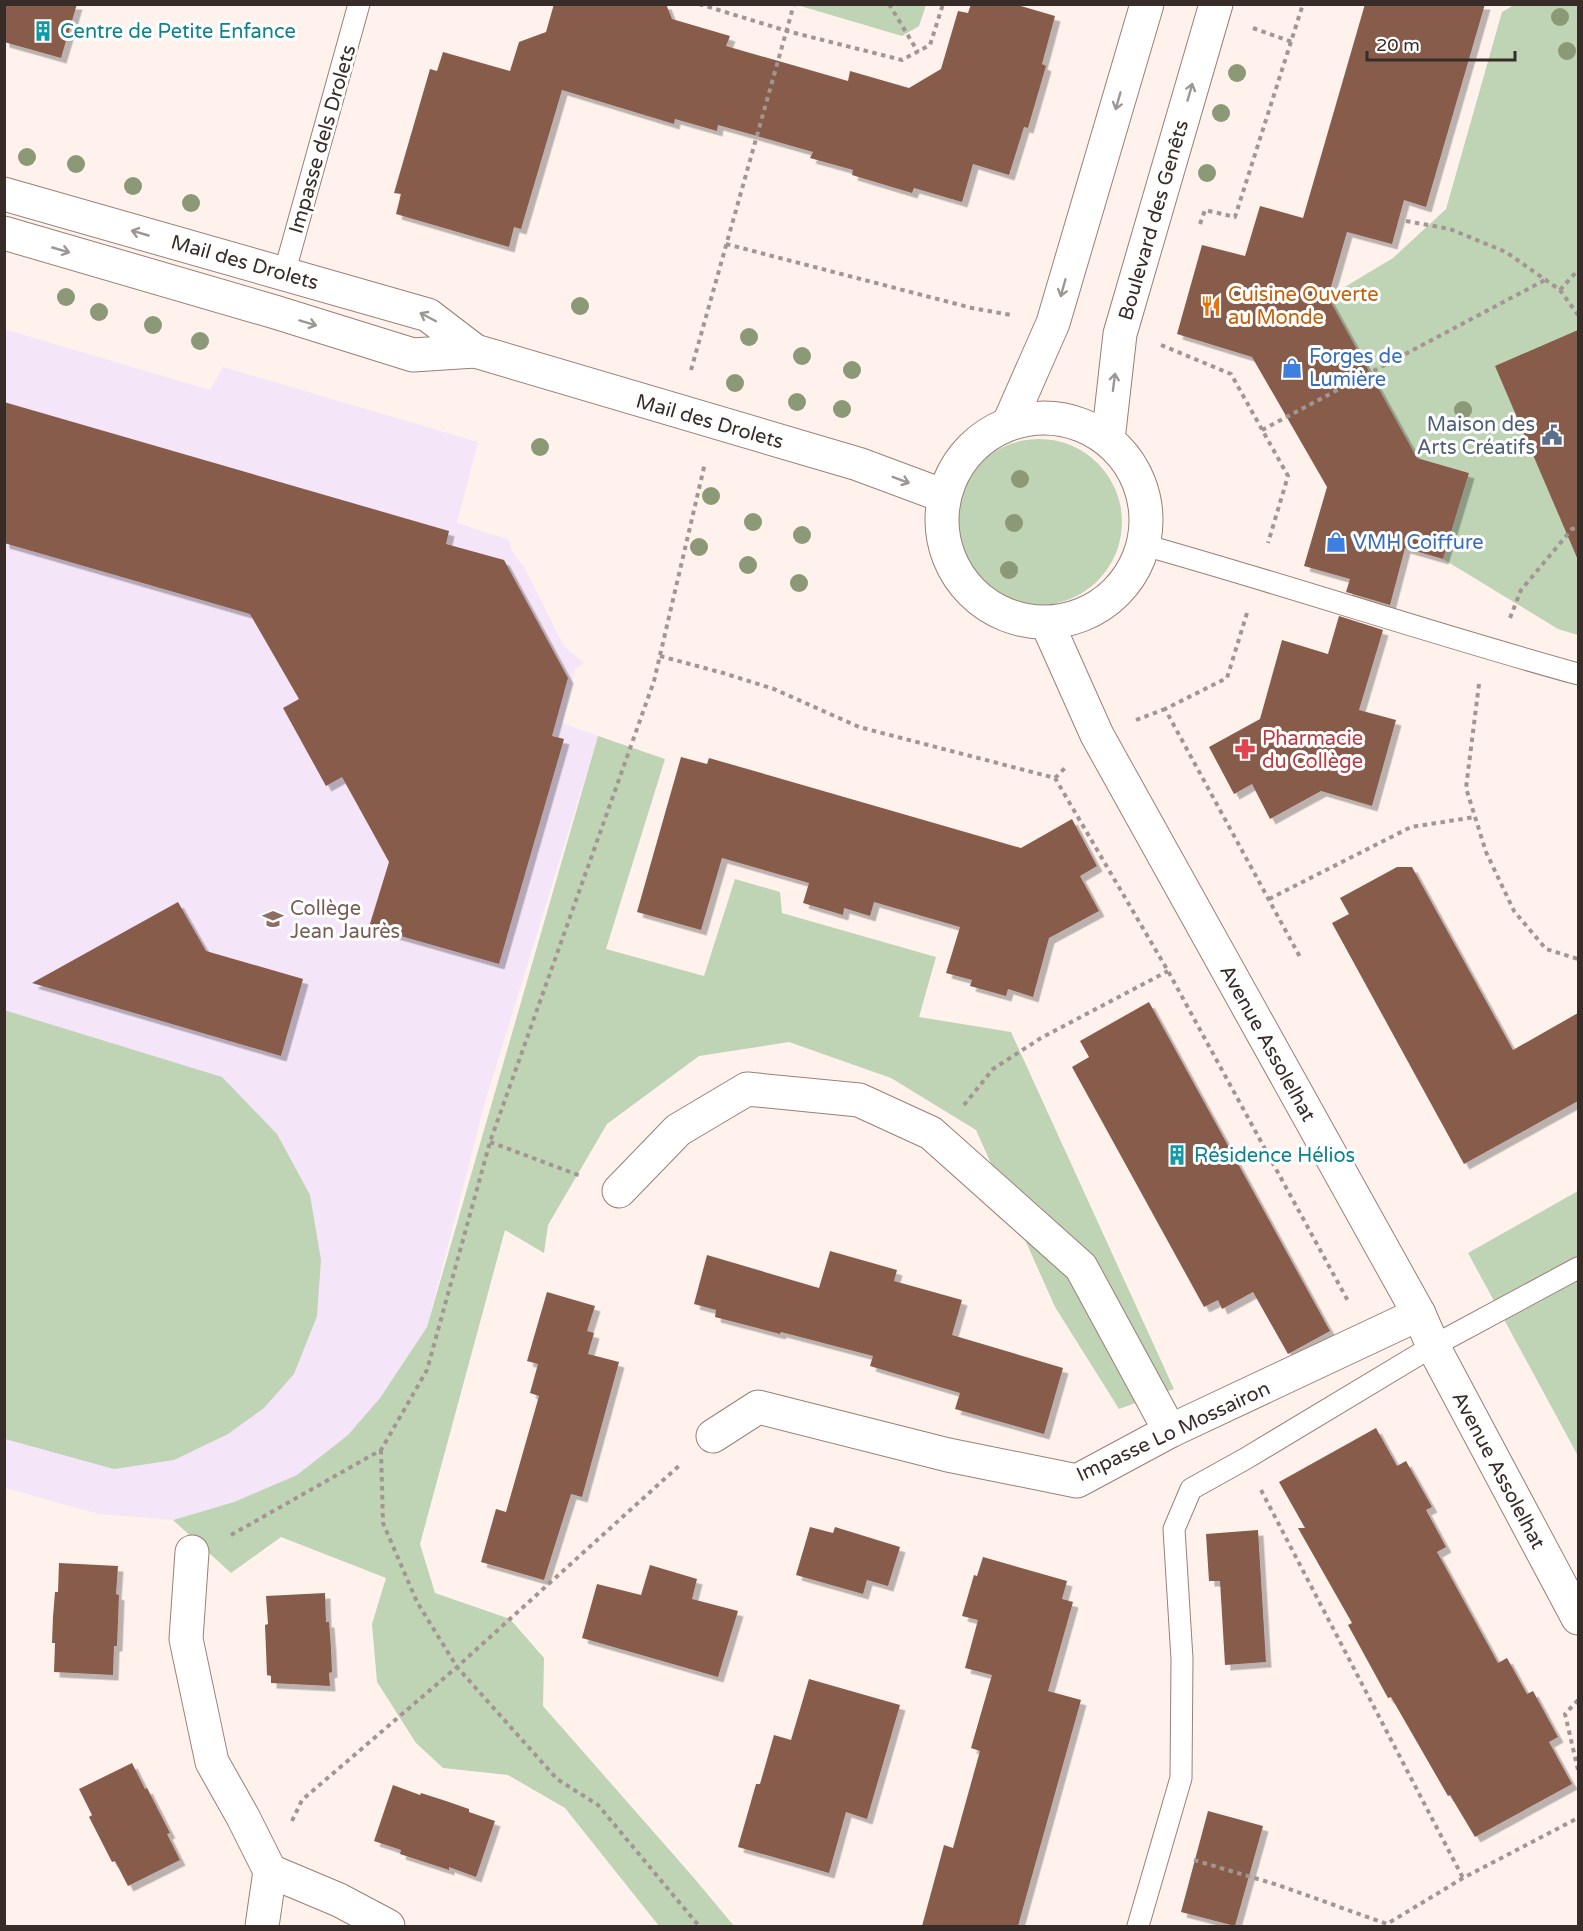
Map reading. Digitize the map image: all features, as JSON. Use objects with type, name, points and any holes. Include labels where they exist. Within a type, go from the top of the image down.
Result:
[{"type":"street","points":[[1009,423],[1053,323],[1147,4]]},
{"type":"street","name":"Boulevard des Genêts","points":[[1107,440],[1119,334],[1216,4]]},
{"type":"street","name":"Mail des Drolets","points":[[4,194],[428,315],[475,351]]},
{"type":"street","name":"Mail des Drolets","points":[[4,233],[413,355],[475,351],[858,464],[944,496]]},
{"type":"street","points":[[275,312],[284,274]]},
{"type":"street","points":[[1060,419],[1107,440],[1137,476],[1146,507],[1144,545],[1120,590],[1105,603],[1073,619],[1047,623],[1012,618],[969,590],[950,562],[941,529],[944,496],[952,472],[978,441],[1009,423],[1060,419]]},
{"type":"street","name":"Avenue Assolelhat","points":[[1047,623],[1097,735],[1419,1314],[1433,1346],[1578,1618]]},
{"type":"street","points":[[619,1191],[678,1130],[747,1089],[859,1100],[931,1133],[1081,1268],[1170,1431]]},
{"type":"street","name":"Impasse Lo Mossairon","points":[[713,1436],[758,1407],[948,1455],[1077,1481],[1170,1431],[1419,1314]]},
{"type":"street","points":[[192,1552],[186,1639],[212,1762],[270,1871],[262,1926]]},
{"type":"street","points":[[270,1871],[339,1900],[388,1926]]},
{"type":"lane","name":"Impasse dels Drolets","points":[[284,274],[359,4]]},
{"type":"lane","points":[[1144,545],[1258,577],[1578,674]]},
{"type":"lane","points":[[1138,1926],[1181,1778],[1182,1659],[1174,1529],[1191,1489],[1433,1346],[1578,1268]]},
{"type":"path","points":[[699,4],[787,31],[902,60],[930,45],[943,4]]},
{"type":"path","points":[[679,412],[794,4]]},
{"type":"path","points":[[888,4],[918,52]]},
{"type":"path","points":[[1197,232],[1205,210],[1235,217],[1303,4]]},
{"type":"path","points":[[1406,221],[1450,229],[1506,252],[1560,290],[1578,315]]},
{"type":"path","points":[[726,244],[972,308],[1053,323]]},
{"type":"path","points":[[1560,290],[1578,270]]},
{"type":"path","points":[[1262,430],[1545,280]]},
{"type":"path","points":[[1119,334],[1158,344],[1230,374],[1288,476],[1227,678],[1165,709],[1300,957]]},
{"type":"path","points":[[192,1552],[216,1543],[381,1450],[427,1370],[490,1142],[650,692],[715,422]]},
{"type":"path","points":[[1578,527],[1572,529],[1521,590],[1497,651],[1478,686],[1466,788],[1486,852],[1514,911],[1546,949],[1578,959]]},
{"type":"path","points":[[660,656],[774,689],[859,727],[1055,778],[1168,971],[1369,1338]]},
{"type":"path","points":[[1268,899],[1411,827],[1475,817]]},
{"type":"path","points":[[937,1138],[993,1069],[1041,1038],[1168,971]]},
{"type":"path","points":[[490,1142],[619,1191]]},
{"type":"path","points":[[270,1871],[302,1800],[457,1667],[713,1436]]},
{"type":"path","points":[[381,1450],[383,1523],[417,1602],[457,1667],[557,1779],[598,1806],[699,1926]]},
{"type":"path","points":[[1245,1459],[1463,1878]]},
{"type":"path","points":[[1578,1700],[1566,1714],[1578,1770]]},
{"type":"path","points":[[1161,1850],[1278,1885],[1385,1925],[1463,1878],[1578,1818]]},
{"type":"shaded area","name":"Collège Jean Jaurès","points":[[4,329],[210,390],[223,367],[478,442],[457,523],[509,540],[512,551],[524,567],[564,646],[584,663],[575,669],[562,723],[598,736],[485,1102],[427,1327],[380,1398],[348,1435],[297,1475],[234,1502],[173,1520],[99,1514],[5,1488]]},
{"type":"green space","points":[[797,5],[926,5],[919,26],[902,36]]},
{"type":"green space","points":[[1514,5],[1578,5],[1578,635],[1558,629],[1443,559],[1469,473],[1417,458],[1328,297],[1393,258],[1446,209],[1502,12]]},
{"type":"green space","points":[[1039,439],[1071,446],[1085,453],[1097,464],[1108,476],[1115,490],[1122,522],[1115,554],[1108,568],[1097,580],[1085,591],[1071,598],[1039,605],[1007,598],[993,591],[981,580],[970,568],[963,554],[956,522],[963,490],[970,476],[981,464],[993,453],[1007,446]]},
{"type":"green space","points":[[598,736],[665,759],[606,949],[704,976],[735,879],[780,892],[782,913],[936,957],[919,1017],[1011,1032],[1174,1389],[1119,1409],[1055,1307],[976,1130],[891,1078],[789,1042],[699,1056],[607,1124],[548,1225],[544,1253],[505,1230],[420,1544],[435,1593],[510,1619],[544,1658],[543,1706],[734,1926],[659,1926],[565,1808],[508,1775],[443,1768],[416,1743],[377,1682],[372,1624],[386,1578],[281,1537],[231,1573],[173,1520],[234,1502],[297,1475],[348,1435],[380,1398],[427,1327]]},
{"type":"green space","points":[[4,1010],[222,1077],[277,1134],[310,1195],[321,1260],[317,1316],[294,1374],[264,1408],[228,1434],[174,1460],[114,1469],[5,1439]]},
{"type":"green space","points":[[1578,1191],[1578,1456],[1468,1253]]},
{"type":"building","name":"Centre de Petite Enfance","points":[[4,4],[77,4],[61,58],[4,42]]},
{"type":"building","points":[[554,4],[666,4],[672,19],[730,36],[726,46],[848,81],[850,71],[909,88],[941,69],[958,11],[968,13],[971,4],[1014,4],[1055,16],[1042,64],[1046,66],[1028,128],[1024,127],[1009,175],[973,164],[962,202],[914,188],[912,193],[852,175],[853,170],[810,158],[813,152],[718,125],[717,131],[675,119],[674,124],[562,90],[521,229],[514,227],[509,247],[396,214],[401,194],[394,193],[430,69],[437,71],[443,52],[510,71],[519,42],[546,32]]},
{"type":"building","points":[[1365,4],[1485,4],[1426,207],[1404,200],[1392,244],[1347,232],[1328,297],[1417,458],[1469,473],[1443,559],[1405,548],[1390,605],[1346,592],[1350,579],[1304,566],[1327,487],[1252,357],[1177,334],[1202,245],[1245,256],[1260,206],[1303,218]]},
{"type":"building","name":"Maison des Arts Créatifs","points":[[1578,330],[1578,560],[1495,366]]},
{"type":"building","points":[[4,402],[449,531],[446,544],[504,560],[568,678],[552,736],[564,739],[499,964],[369,927],[389,862],[342,777],[326,786],[283,708],[299,699],[250,614],[4,543]]},
{"type":"building","points":[[1339,616],[1383,630],[1359,710],[1396,720],[1372,806],[1321,791],[1270,819],[1252,784],[1234,794],[1209,747],[1260,719],[1282,640],[1328,654]]},
{"type":"building","points":[[681,757],[707,764],[709,758],[1021,848],[1072,819],[1097,866],[1080,876],[1099,911],[1049,938],[1033,997],[1008,989],[1006,996],[970,986],[972,980],[946,973],[960,927],[874,902],[870,916],[844,908],[843,915],[803,903],[809,883],[722,858],[701,930],[637,912]]},
{"type":"building","points":[[1397,867],[1412,867],[1513,1050],[1578,1013],[1578,1101],[1464,1164],[1332,923],[1349,914],[1340,898]]},
{"type":"building","points":[[178,902],[206,951],[303,979],[281,1056],[32,983]]},
{"type":"building","name":"Résidence Hélios","points":[[1149,1002],[1330,1331],[1288,1354],[1253,1292],[1222,1309],[1218,1300],[1204,1307],[1072,1067],[1089,1057],[1080,1041]]},
{"type":"building","points":[[830,1251],[897,1270],[894,1281],[962,1300],[952,1335],[1063,1368],[1044,1434],[955,1409],[960,1393],[870,1366],[873,1356],[715,1317],[716,1310],[694,1304],[707,1255],[819,1288]]},
{"type":"building","points":[[547,1292],[595,1306],[587,1331],[594,1333],[588,1354],[619,1362],[582,1497],[571,1494],[544,1580],[481,1562],[496,1509],[506,1512],[539,1396],[530,1393],[538,1364],[527,1361]]},
{"type":"building","points":[[1376,1428],[1397,1466],[1406,1461],[1432,1507],[1426,1510],[1446,1547],[1437,1552],[1498,1663],[1507,1658],[1527,1694],[1533,1691],[1558,1737],[1549,1742],[1572,1784],[1475,1837],[1450,1795],[1448,1796],[1391,1697],[1388,1698],[1348,1625],[1352,1623],[1298,1528],[1305,1528],[1279,1482]]},
{"type":"building","points":[[810,1527],[833,1533],[835,1527],[900,1547],[888,1586],[867,1580],[863,1594],[796,1575]]},
{"type":"building","points":[[1258,1530],[1266,1662],[1225,1665],[1220,1581],[1209,1581],[1206,1534]]},
{"type":"building","points":[[983,1557],[1067,1581],[1062,1599],[1073,1602],[1048,1691],[1081,1700],[1018,1926],[922,1926],[944,1845],[953,1848],[980,1751],[971,1748],[992,1675],[965,1668],[978,1620],[962,1616],[974,1575],[977,1576]]},
{"type":"building","points":[[59,1563],[118,1566],[117,1646],[114,1646],[113,1675],[54,1672],[53,1617],[55,1592],[58,1592]]},
{"type":"building","points":[[650,1565],[697,1579],[692,1599],[738,1611],[718,1677],[582,1638],[597,1584],[641,1595]]},
{"type":"building","points":[[325,1593],[326,1622],[329,1622],[331,1648],[330,1686],[271,1683],[271,1676],[267,1675],[266,1596]]},
{"type":"building","points":[[809,1679],[900,1705],[867,1819],[846,1812],[829,1873],[738,1847],[756,1784],[760,1784],[774,1735],[791,1740]]},
{"type":"building","points":[[132,1763],[170,1833],[167,1834],[180,1860],[128,1886],[115,1861],[112,1862],[89,1817],[92,1815],[79,1789]]},
{"type":"building","points":[[393,1785],[469,1809],[469,1812],[495,1821],[476,1877],[400,1854],[401,1850],[374,1841]]},
{"type":"building","points":[[1208,1811],[1263,1826],[1235,1926],[1181,1912]]},
{"type":"place","name":"Centre de Petite Enfance","points":[[43,31]]},
{"type":"place","name":"Cuisine Ouverte au Monde","points":[[1211,306]]},
{"type":"place","name":"Forges de Lumière","points":[[1292,368]]},
{"type":"place","name":"Maison des Arts Créatifs","points":[[1552,435]]},
{"type":"place","name":"VMH Coiffure","points":[[1336,542]]},
{"type":"place","name":"Pharmacie du Collège","points":[[1245,749]]},
{"type":"place","name":"Collège Jean Jaurès","points":[[273,919]]},
{"type":"place","name":"Résidence Hélios","points":[[1177,1155]]}]
